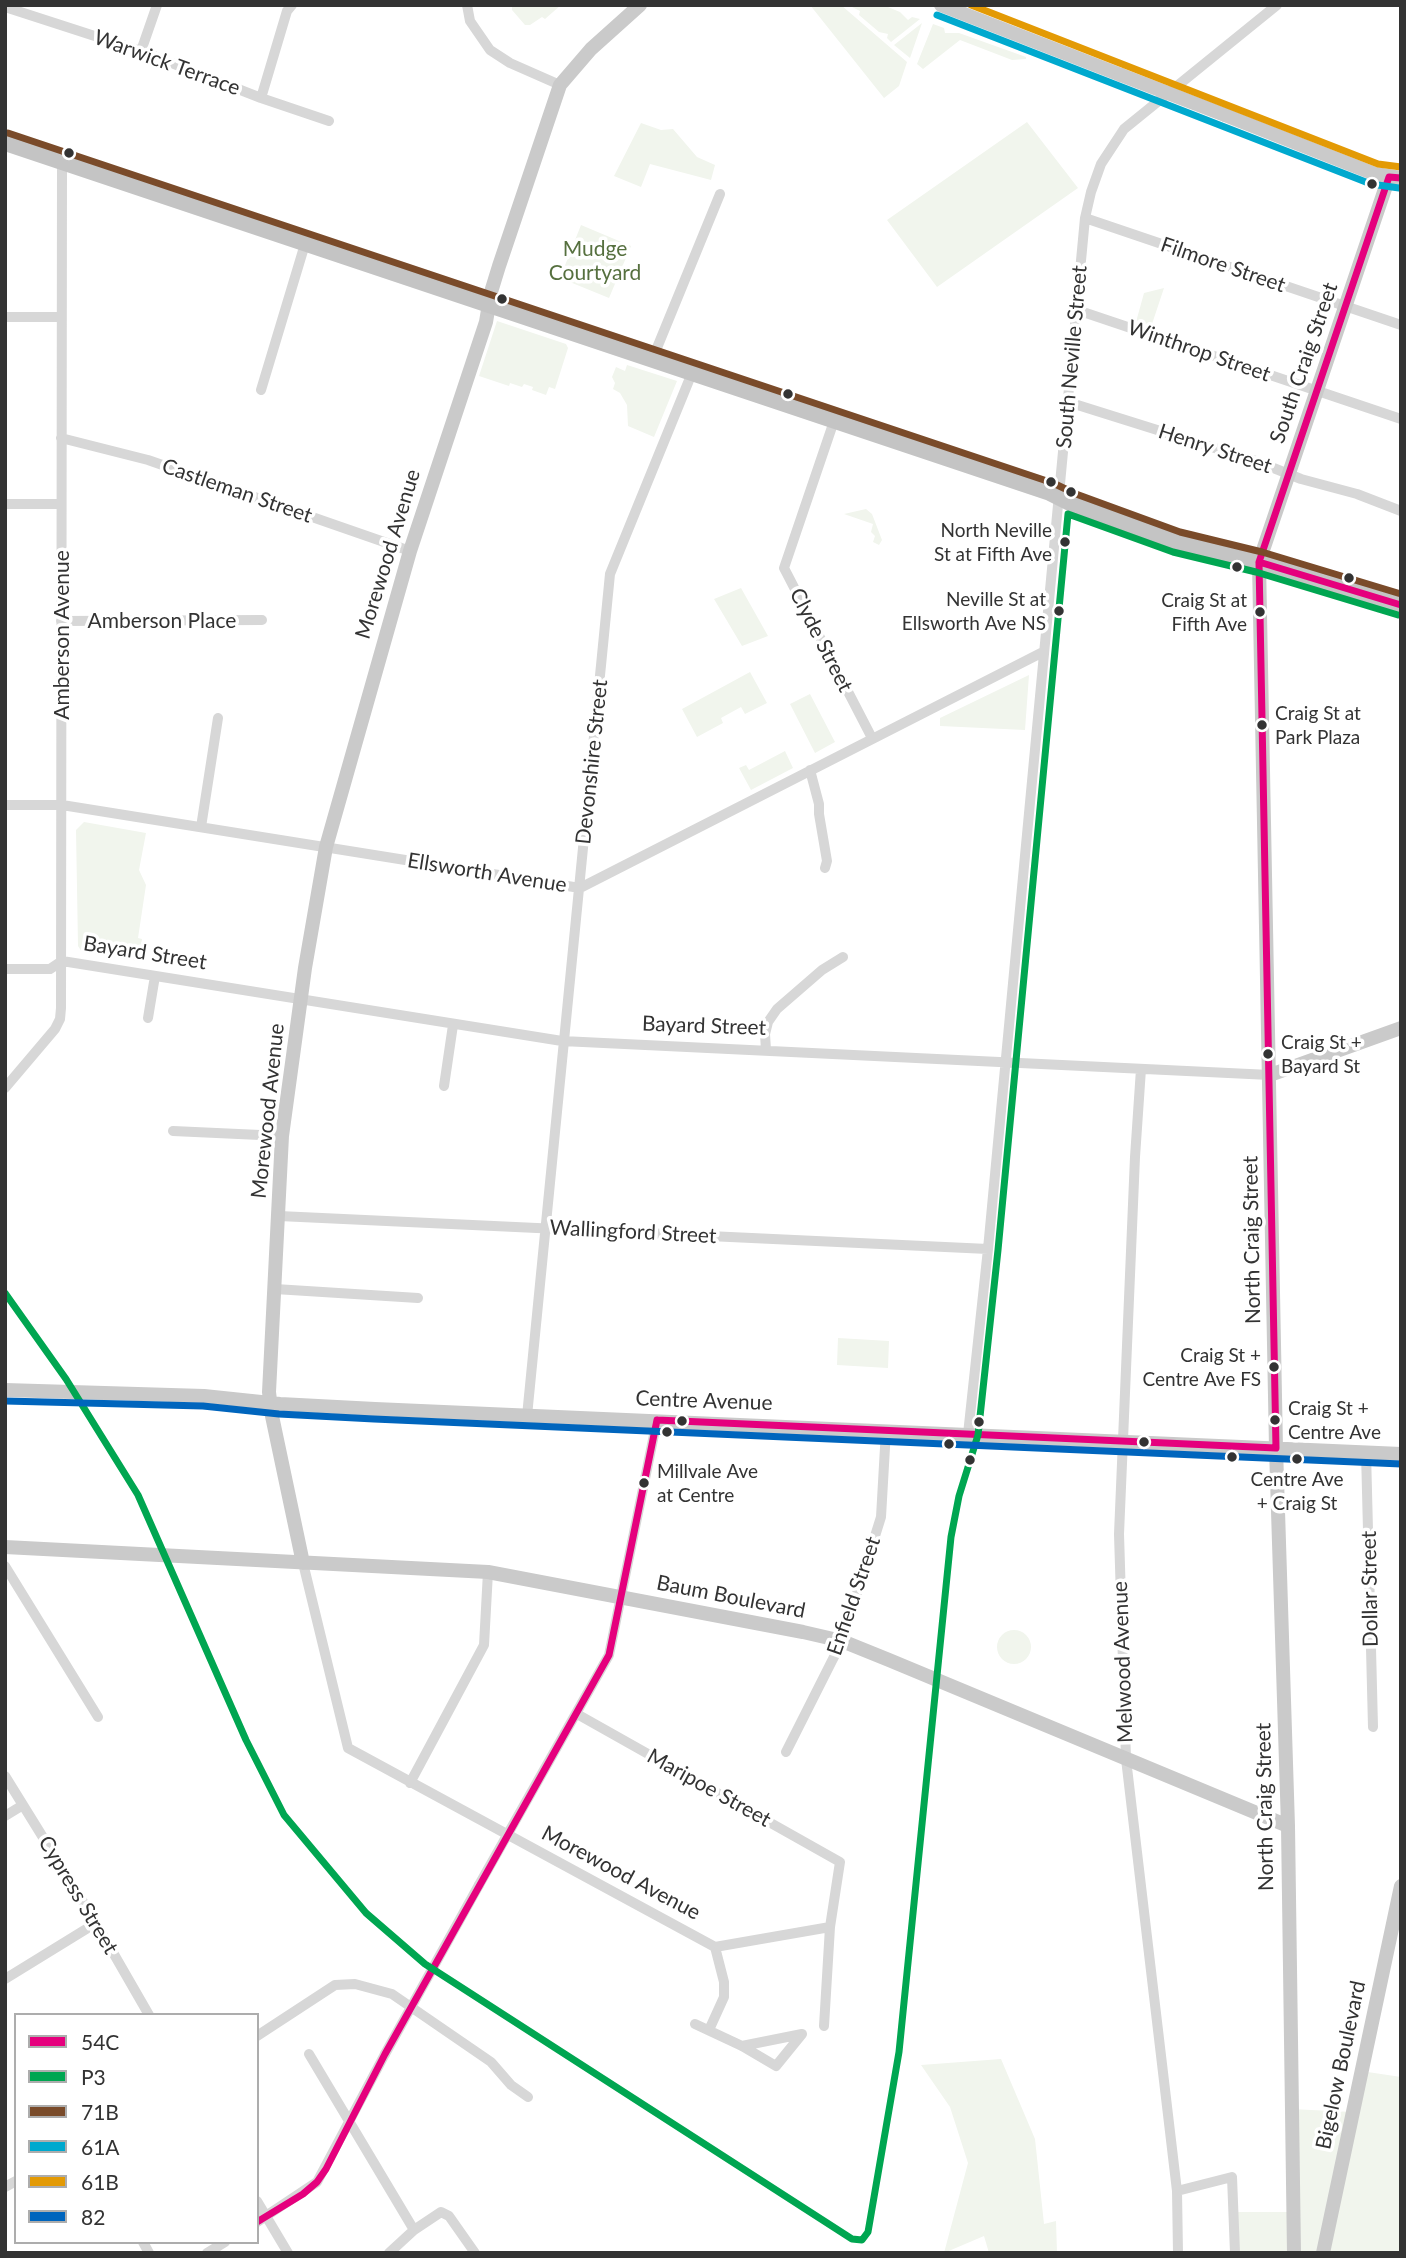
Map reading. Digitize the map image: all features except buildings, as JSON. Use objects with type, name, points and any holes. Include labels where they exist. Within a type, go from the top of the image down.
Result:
[{"type":"highway","points":[[5,143],[1059,496],[1177,542],[1259,562],[1401,605]]},
{"type":"main road","name":"Morewood Avenue","points":[[303,1563],[270,1402],[282,1136],[326,846],[410,551],[486,323],[495,279],[560,85],[591,49],[640,5]]},
{"type":"main road","points":[[941,5],[1368,172],[1395,178]]},
{"type":"main road","name":"South Craig Street","points":[[1259,562],[1345,306],[1395,178]]},
{"type":"main road","name":"North Craig Street","points":[[1259,562],[1294,2253]]},
{"type":"main road","name":"Bayard Street","points":[[1270,1075],[1401,1028]]},
{"type":"main road","name":"Centre Avenue","points":[[5,1390],[190,1396],[527,1416],[1401,1454]]},
{"type":"main road","name":"Baum Boulevard","points":[[5,1547],[488,1572],[842,1641],[1287,1826]]},
{"type":"main road","name":"Bigelow Boulevard","points":[[1323,2253],[1401,1886]]},
{"type":"street","points":[[10,8],[27,5]]},
{"type":"street","points":[[141,51],[157,5]]},
{"type":"street","points":[[261,98],[287,11],[292,5]]},
{"type":"street","points":[[467,5],[470,21],[490,50],[510,63],[560,85]]},
{"type":"street","name":"South Neville Street","points":[[968,1434],[988,1249],[1085,218],[1101,164],[1124,129],[1277,5]]},
{"type":"street","name":"Warwick Terrace","points":[[10,8],[141,51],[261,98],[329,121]]},
{"type":"street","name":"Amberson Avenue","points":[[5,1088],[60,1019],[62,162]]},
{"type":"street","points":[[652,360],[720,194]]},
{"type":"street","name":"Filmore Street","points":[[1085,218],[1401,325]]},
{"type":"street","points":[[261,390],[305,244]]},
{"type":"street","name":"Winthrop Street","points":[[1076,316],[1086,313],[1401,419]]},
{"type":"street","points":[[5,317],[61,317]]},
{"type":"street","name":"Devonshire Street","points":[[527,1416],[610,574],[692,373]]},
{"type":"street","name":"Henry Street","points":[[1068,402],[1401,511]]},
{"type":"street","name":"Clyde Street","points":[[834,421],[784,568],[872,738]]},
{"type":"street","name":"Castleman Street","points":[[61,438],[148,460],[410,551]]},
{"type":"street","points":[[5,504],[61,504]]},
{"type":"street","name":"Amberson Place","points":[[61,621],[262,620]]},
{"type":"street","name":"Ellsworth Avenue","points":[[5,805],[62,805],[580,888],[1043,652]]},
{"type":"street","points":[[201,827],[218,718]]},
{"type":"street","points":[[810,770],[819,804],[827,861],[825,868]]},
{"type":"street","points":[[766,1050],[765,1034],[768,1022],[777,1009],[822,970],[844,957]]},
{"type":"street","name":"Bayard Street","points":[[5,969],[50,969],[62,961],[562,1041],[1270,1075]]},
{"type":"street","points":[[148,1018],[155,976]]},
{"type":"street","points":[[444,1086],[453,1025]]},
{"type":"street","name":"Melwood Avenue","points":[[1141,1069],[1119,1534],[1126,1759],[1177,2191],[1178,2253]]},
{"type":"street","points":[[173,1131],[282,1136]]},
{"type":"street","name":"Wallingford Street","points":[[279,1216],[988,1249]]},
{"type":"street","points":[[275,1289],[418,1298]]},
{"type":"street","points":[[288,2253],[262,2219],[317,2182],[385,2054],[609,1655],[657,1420]]},
{"type":"street","name":"Enfield Street","points":[[786,1752],[842,1641],[881,1517],[886,1430]]},
{"type":"street","name":"Dollar Street","points":[[1366,1452],[1373,1727]]},
{"type":"street","name":"Morewood Avenue","points":[[303,1563],[348,1748],[715,1947],[830,1927]]},
{"type":"street","points":[[5,1566],[98,1717]]},
{"type":"street","points":[[410,1783],[484,1646],[488,1572]]},
{"type":"street","name":"Maripoe Street","points":[[576,1714],[841,1862],[830,1927]]},
{"type":"street","name":"Cypress Street","points":[[5,1776],[148,2013]]},
{"type":"street","points":[[5,1816],[23,1805]]},
{"type":"street","points":[[5,1979],[96,1923]]},
{"type":"street","points":[[824,2026],[830,1927]]},
{"type":"street","points":[[709,2030],[724,1997],[724,1982],[715,1947]]},
{"type":"street","points":[[259,2035],[335,1985],[355,1983],[392,1994],[491,2062],[512,2085],[528,2097]]},
{"type":"street","points":[[695,2024],[742,2046],[776,2066],[802,2034],[742,2046]]},
{"type":"street","points":[[309,2054],[351,2120],[414,2230]]},
{"type":"street","points":[[1177,2191],[1232,2177],[1235,2253]]},
{"type":"street","points":[[395,2251],[414,2230],[441,2212],[449,2216],[475,2253]]},
{"type":"green space","points":[[512,5],[561,5],[545,19],[542,17],[530,25],[525,25],[512,10]]},
{"type":"green space","points":[[810,5],[841,5],[907,62],[899,86],[884,98]]},
{"type":"green space","points":[[848,5],[883,5],[900,12],[908,20],[912,17],[920,19],[891,42],[887,38],[888,34],[879,32],[859,15],[860,11]]},
{"type":"green space","points":[[922,23],[910,58],[894,45]]},
{"type":"green space","points":[[933,24],[944,28],[945,33],[959,33],[1026,59],[1012,60],[960,40],[923,69],[917,64]]},
{"type":"green space","points":[[1027,122],[1078,188],[937,287],[887,220]]},
{"type":"green space","points":[[641,123],[661,130],[673,129],[697,157],[715,165],[711,180],[650,164],[641,187],[614,176]]},
{"type":"green space","name":"Mudge Courtyard","points":[[581,225],[631,246],[609,298],[560,278]]},
{"type":"green space","points":[[1164,288],[1151,327],[1136,322],[1144,293]]},
{"type":"green space","points":[[497,321],[566,344],[568,348],[555,389],[549,387],[546,395],[524,384],[522,387],[510,383],[509,386],[479,376]]},
{"type":"green space","points":[[627,365],[677,381],[654,437],[628,426],[627,405],[620,393],[613,389],[615,383],[612,377],[616,367],[625,371]]},
{"type":"green space","points":[[866,509],[872,514],[882,540],[879,545],[873,542],[873,524],[844,514]]},
{"type":"green space","points":[[741,588],[768,636],[742,646],[714,599]]},
{"type":"green space","points":[[750,672],[767,703],[745,714],[741,707],[721,718],[723,723],[697,737],[682,709]]},
{"type":"green space","points":[[1029,675],[1025,730],[940,726],[940,718]]},
{"type":"green space","points":[[810,694],[835,742],[815,753],[790,704]]},
{"type":"green space","points":[[785,751],[793,768],[751,790],[739,768],[746,765],[749,770]]},
{"type":"green space","points":[[84,822],[146,833],[139,870],[146,885],[138,938],[142,939],[139,961],[82,952],[78,946],[76,830]]},
{"type":"green space","points":[[838,1338],[889,1341],[888,1368],[837,1365]]},
{"type":"green space","points":[[1014,1630],[1026,1635],[1031,1647],[1026,1659],[1014,1664],[1002,1659],[997,1647],[1002,1635]]},
{"type":"green space","points":[[1001,2059],[1035,2139],[1044,2224],[1056,2221],[1057,2253],[989,2253],[984,2236],[944,2253],[968,2163],[950,2107],[921,2065]]},
{"type":"green space","points":[[1361,2071],[1401,2077],[1401,2253],[1235,2253],[1233,2212],[1293,2212],[1291,2109],[1352,2112]]},
{"type":"transit line","name":"61B","points":[[971,5],[1378,164],[1401,167]]},
{"type":"transit line","name":"61A","points":[[937,15],[1371,184],[1399,188]]},
{"type":"transit line","name":"71B","points":[[8,133],[1053,483],[1180,532],[1262,552],[1401,594]]},
{"type":"transit line","name":"54C","points":[[1276,1448],[1259,562],[1389,177],[1401,178]]},
{"type":"transit line","name":"P3","points":[[5,1293],[66,1379],[138,1495],[246,1740],[284,1815],[366,1913],[425,1964],[852,2239],[862,2240],[868,2232],[899,2052],[951,1537],[959,1496],[978,1435],[1068,514],[1173,552],[1256,572],[1398,615]]},
{"type":"transit line","name":"54C","points":[[1259,562],[1401,605]]},
{"type":"transit line","name":"82","points":[[5,1401],[203,1406],[279,1414],[374,1419],[1401,1464]]},
{"type":"transit line","name":"54C","points":[[657,1420],[1276,1448]]},
{"type":"transit line","name":"54C","points":[[259,2221],[303,2194],[317,2182],[326,2169],[385,2054],[609,1655],[657,1420]]},
{"type":"place","name":"North Neville St at Fifth Ave","points":[[1065,542]]},
{"type":"place","name":"Neville St at Ellsworth Ave NS","points":[[1059,611]]},
{"type":"place","name":"Craig St at Fifth Ave","points":[[1260,612]]},
{"type":"place","name":"Craig St at Park Plaza","points":[[1262,725]]},
{"type":"place","name":"Craig St + Bayard St","points":[[1268,1054]]},
{"type":"place","name":"Craig St + Centre Ave FS","points":[[1274,1367]]},
{"type":"place","name":"Craig St + Centre Ave","points":[[1275,1420]]},
{"type":"place","name":"Centre Ave + Craig St","points":[[1297,1459]]},
{"type":"place","name":"Millvale Ave at Centre","points":[[644,1483]]}]
